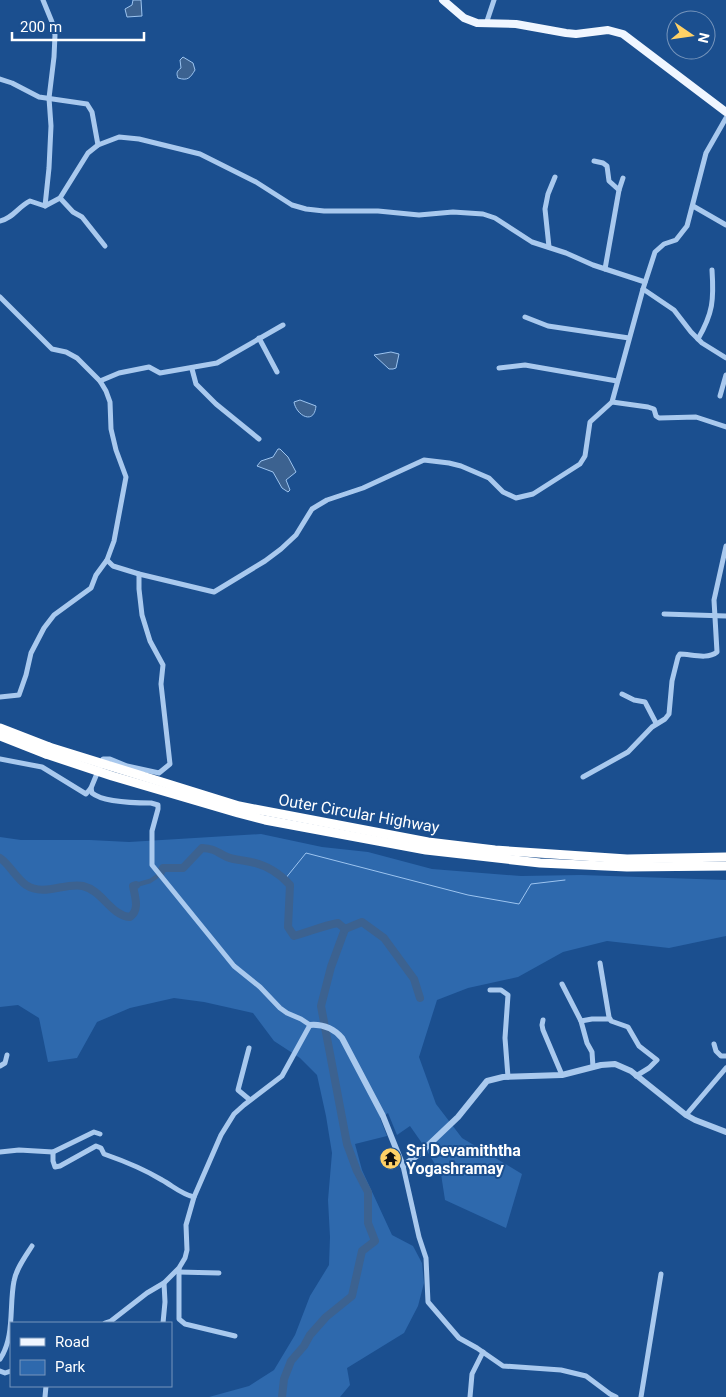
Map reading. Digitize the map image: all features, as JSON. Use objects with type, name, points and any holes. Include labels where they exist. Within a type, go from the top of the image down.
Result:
[{"type":"highway","name":"Outer Circular Highway","points":[[0,728],[47,751],[112,776],[238,813],[426,850],[540,863],[627,867],[726,866]]},
{"type":"highway","name":"Outer Circular Highway","points":[[0,736],[239,806],[428,842],[504,851],[628,859],[726,857]]},
{"type":"main road","points":[[443,0],[464,18],[476,23],[516,24],[576,34],[596,30],[616,31],[623,34],[726,112]]},
{"type":"street","points":[[43,0],[55,35],[49,98],[51,126],[45,206]]},
{"type":"street","points":[[486,24],[494,0]]},
{"type":"street","points":[[0,79],[39,97],[78,101],[90,106],[98,145]]},
{"type":"street","points":[[107,560],[113,566],[139,574],[214,592],[266,561],[281,549],[296,534],[312,509],[327,500],[363,488],[424,460],[461,466],[489,478],[503,492],[516,498],[533,494],[580,464],[585,456],[590,422],[612,402],[655,252],[664,244],[676,240],[688,226],[706,153],[726,118]]},
{"type":"street","points":[[0,221],[6,220],[22,204],[30,201],[45,206],[53,204],[60,198],[88,153],[98,145],[119,137],[139,139],[200,154],[256,182],[292,205],[306,209],[324,212],[378,212],[419,215],[453,212],[483,214],[495,218],[532,242],[645,282]]},
{"type":"street","points":[[594,161],[603,162],[607,166],[609,181],[619,190]]},
{"type":"street","points":[[549,247],[545,209],[548,194],[555,177]]},
{"type":"street","points":[[605,269],[619,190],[623,178]]},
{"type":"street","points":[[60,198],[73,212],[82,217],[105,246]]},
{"type":"street","points":[[693,206],[726,225]]},
{"type":"street","points":[[698,339],[711,311],[713,293],[712,270]]},
{"type":"street","points":[[643,289],[674,310],[698,339],[726,358]]},
{"type":"street","points":[[0,297],[52,349],[66,352],[77,358],[100,382],[110,402],[111,429],[126,477],[114,541],[107,560],[96,575],[90,588],[54,615],[44,628],[31,653],[19,695],[0,697]]},
{"type":"street","points":[[525,318],[548,326],[629,338]]},
{"type":"street","points":[[100,382],[119,373],[149,367],[160,373],[192,369],[217,363],[283,324]]},
{"type":"street","points":[[259,338],[277,372]]},
{"type":"street","points":[[499,368],[525,365],[617,381]]},
{"type":"street","points":[[192,369],[196,384],[216,404],[259,439]]},
{"type":"street","points":[[720,396],[726,375]]},
{"type":"street","points":[[612,402],[654,409],[659,418],[696,418],[726,427]]},
{"type":"street","points":[[583,777],[628,752],[656,723],[665,719],[669,714],[672,680],[680,654],[706,655],[716,652],[714,600],[726,546]]},
{"type":"street","points":[[0,759],[42,767],[86,794],[91,788],[102,759],[110,759],[127,766],[159,773],[170,764],[161,684],[163,666],[150,641],[142,615],[139,574]]},
{"type":"street","points":[[664,614],[726,616]]},
{"type":"street","points":[[622,694],[634,700],[646,702],[656,723]]},
{"type":"street","points":[[91,788],[94,795],[102,798],[158,805],[152,831],[152,865],[234,966],[280,1008],[313,1025],[334,1030],[342,1038],[383,1116],[403,1166],[419,1237],[426,1258],[428,1302],[459,1338],[503,1366],[561,1370],[586,1376],[616,1397]]},
{"type":"street","points":[[600,963],[610,1019],[614,1023],[628,1027],[639,1046],[656,1058],[656,1061],[636,1076]]},
{"type":"street","points":[[562,984],[581,1021],[587,1043],[592,1052],[593,1067]]},
{"type":"street","points":[[490,990],[501,990],[508,995],[505,1038],[508,1077]]},
{"type":"street","points":[[581,1021],[610,1019]]},
{"type":"street","points":[[543,1020],[543,1030],[562,1075]]},
{"type":"street","points":[[108,1322],[147,1293],[164,1283],[178,1270],[185,1258],[186,1225],[194,1197],[221,1135],[234,1114],[282,1076],[313,1025]]},
{"type":"street","points":[[714,1044],[716,1051],[721,1056],[726,1056]]},
{"type":"street","points":[[249,1048],[238,1090],[250,1100]]},
{"type":"street","points":[[0,1066],[4,1063],[7,1055]]},
{"type":"street","points":[[403,1166],[419,1154],[458,1117],[487,1081],[508,1077],[562,1075],[593,1067],[615,1064],[631,1071],[686,1115],[726,1132]]},
{"type":"street","points":[[686,1115],[726,1068]]},
{"type":"street","points":[[0,1152],[19,1150],[53,1152],[94,1132],[100,1134]]},
{"type":"street","points":[[53,1152],[55,1167],[96,1146],[101,1148],[104,1154],[136,1167],[164,1181],[174,1189],[194,1197]]},
{"type":"street","points":[[10,1322],[14,1283],[23,1261],[32,1246]]},
{"type":"street","points":[[178,1270],[219,1273]]},
{"type":"street","points":[[178,1270],[179,1319],[185,1324],[235,1336]]},
{"type":"street","points":[[641,1397],[661,1274]]},
{"type":"street","points":[[163,1322],[164,1283]]},
{"type":"street","points":[[0,1359],[8,1342],[10,1322]]},
{"type":"street","points":[[470,1397],[472,1374],[483,1352]]},
{"type":"green space","points":[[261,834],[322,847],[368,852],[432,869],[521,876],[581,875],[726,880],[726,936],[669,948],[607,941],[563,952],[518,977],[468,988],[437,1000],[419,1057],[436,1104],[462,1138],[522,1174],[506,1228],[445,1200],[441,1174],[424,1146],[410,1126],[397,1135],[388,1113],[380,1118],[387,1136],[355,1144],[362,1170],[392,1235],[413,1246],[422,1263],[424,1283],[418,1306],[404,1333],[347,1368],[350,1385],[340,1397],[209,1397],[249,1386],[274,1370],[295,1335],[310,1296],[329,1265],[328,1200],[332,1153],[317,1075],[300,1058],[274,1041],[253,1013],[204,1002],[174,998],[130,1008],[97,1022],[77,1058],[48,1062],[39,1018],[18,1005],[0,1007],[0,837],[21,840],[129,842]]},
{"type":"shaded area","points":[[133,0],[141,0],[142,16],[127,17],[125,9],[132,5]]},
{"type":"shaded area","points":[[183,57],[193,63],[195,70],[186,79],[178,78],[177,75],[181,68],[180,60]]},
{"type":"shaded area","points":[[391,352],[399,354],[396,368],[393,369],[389,369],[374,355]]},
{"type":"shaded area","points":[[300,400],[316,406],[312,416],[309,417],[301,414],[295,407],[294,402]]},
{"type":"shaded area","points":[[278,449],[288,457],[296,472],[286,480],[290,490],[288,492],[282,488],[273,472],[257,466],[261,461],[273,457]]},
{"type":"waterway","points":[[160,874],[163,868],[183,868],[202,848],[213,850],[230,858],[257,863],[282,877],[290,885],[288,927],[294,936],[338,923],[345,929],[331,967],[321,1006],[347,1144],[357,1171],[368,1192],[368,1223],[375,1241],[362,1251],[352,1296],[326,1317],[291,1361],[284,1379],[282,1397]]},
{"type":"waterway","points":[[285,879],[306,853],[468,895],[519,904],[531,884],[565,880]]},
{"type":"waterway","points":[[0,858],[26,885],[40,890],[76,885],[83,886],[96,893],[117,912],[130,917],[136,907],[133,886],[136,885]]},
{"type":"waterway","points":[[136,885],[156,877]]},
{"type":"waterway","points":[[345,929],[362,922],[384,938],[414,979],[420,998]]},
{"type":"place","name":"Sri Devamiththa Yogashramay","points":[[390,1159]]}]
